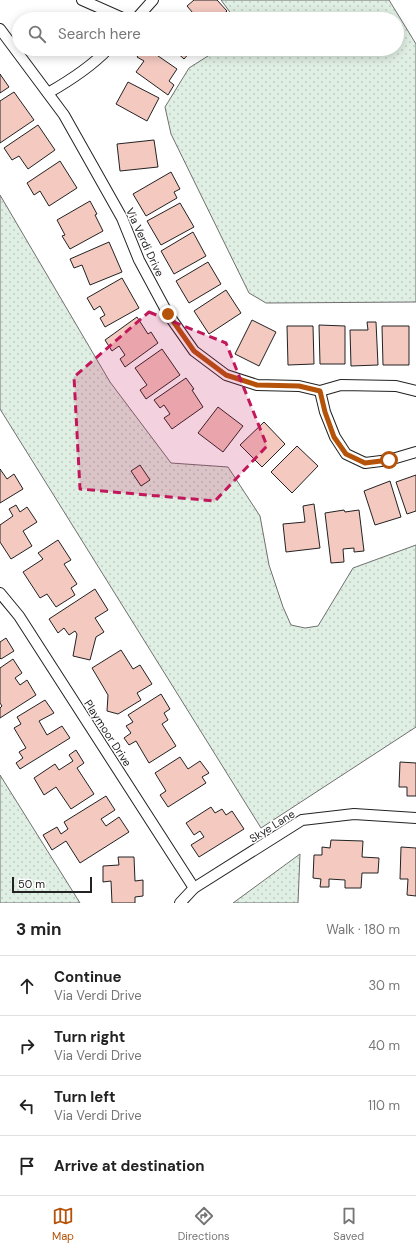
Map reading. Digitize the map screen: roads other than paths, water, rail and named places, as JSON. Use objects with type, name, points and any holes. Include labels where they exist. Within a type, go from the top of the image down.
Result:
[{"type":"street","points":[[82,0],[109,12]]},
{"type":"street","points":[[142,12],[153,0]]},
{"type":"street","name":"Via Verdi Drive","points":[[0,29],[12,45]]},
{"type":"street","name":"Via Verdi Drive","points":[[20,56],[64,115],[122,218],[139,260],[168,314],[194,351],[226,375],[257,385],[299,386],[320,391],[341,385],[396,386],[416,391]]},
{"type":"street","points":[[48,93],[67,82],[101,56]]},
{"type":"street","points":[[320,391],[325,412],[334,437],[346,454],[365,463],[389,460],[416,452]]},
{"type":"street","name":"Playmoor Drive","points":[[0,593],[19,616],[194,888]]},
{"type":"street","name":"Skye Lane","points":[[180,903],[194,888],[302,820],[354,814],[416,818]]}]
